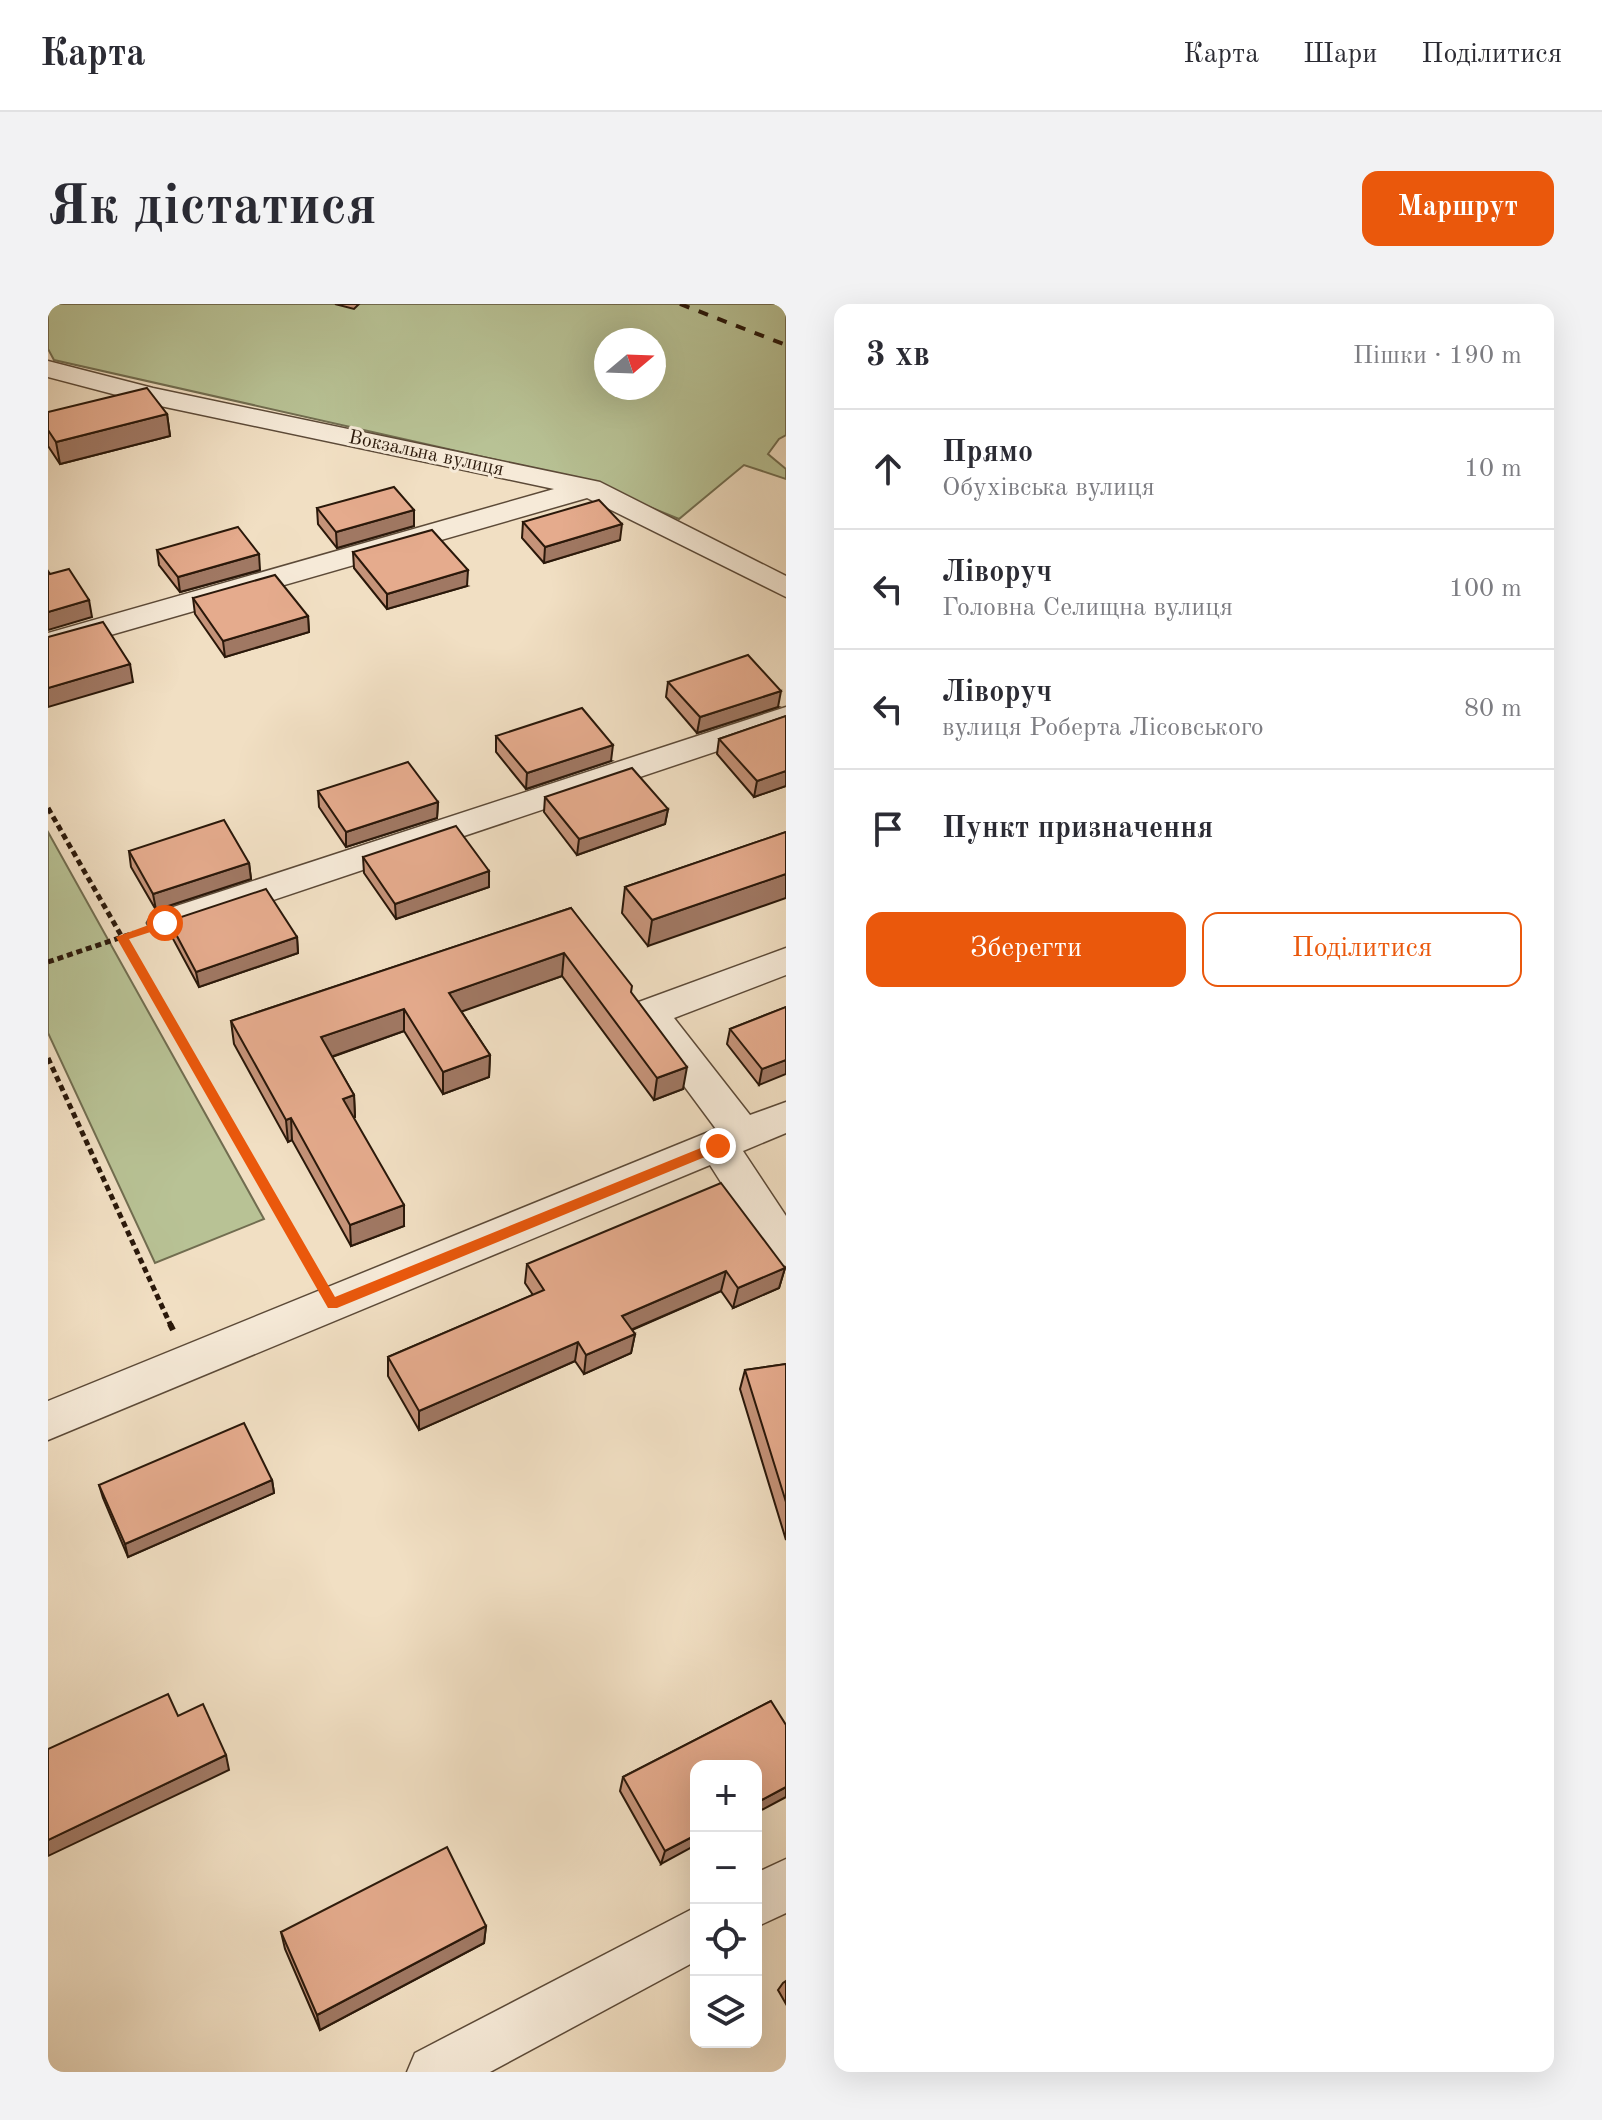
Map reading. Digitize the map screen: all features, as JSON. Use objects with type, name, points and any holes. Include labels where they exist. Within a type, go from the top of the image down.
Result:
[{"type":"street","name":"Вокзальна вулиця","points":[[48,369],[151,396],[590,488],[786,588]]},
{"type":"street","points":[[107,408],[151,396]]},
{"type":"street","points":[[48,643],[590,488]]},
{"type":"street","points":[[165,923],[786,717]]},
{"type":"street","points":[[786,961],[649,1013],[730,1141],[786,1249]]},
{"type":"street","points":[[48,1421],[786,1117]]},
{"type":"street","points":[[762,1898],[786,1885]]},
{"type":"street","points":[[434,2072],[690,1936]]},
{"type":"path","points":[[48,808],[332,1304]]},
{"type":"path","points":[[48,962],[165,923]]},
{"type":"path","points":[[48,1058],[188,1364]]},
{"type":"green space","points":[[48,304],[786,304],[786,435],[768,454],[786,469],[786,479],[744,465],[679,519],[581,479],[54,360],[48,349]]},
{"type":"green space","points":[[48,832],[264,1219],[155,1263],[48,1033]]},
{"type":"building","points":[[147,388],[167,414],[56,442],[48,430],[48,412]]},
{"type":"building","points":[[394,487],[414,510],[336,532],[317,508]]},
{"type":"building","points":[[599,500],[622,524],[545,547],[523,522]]},
{"type":"building","points":[[238,527],[259,554],[178,577],[157,550]]},
{"type":"building","points":[[432,530],[468,570],[387,594],[353,552]]},
{"type":"building","points":[[69,569],[89,600],[48,612],[48,571],[50,574]]},
{"type":"building","points":[[275,575],[308,616],[223,641],[193,598]]},
{"type":"building","points":[[103,622],[130,664],[48,688],[48,637]]},
{"type":"building","points":[[748,655],[781,691],[700,717],[668,682]]},
{"type":"building","points":[[582,708],[613,745],[527,773],[496,736]]},
{"type":"building","points":[[786,716],[786,771],[757,781],[719,739]]},
{"type":"building","points":[[408,762],[438,802],[346,832],[318,791]]},
{"type":"building","points":[[632,768],[668,809],[579,839],[545,797]]},
{"type":"building","points":[[224,820],[249,863],[153,894],[129,851]]},
{"type":"building","points":[[456,826],[489,871],[395,904],[363,857]]},
{"type":"building","points":[[786,832],[786,874],[652,920],[625,887]]},
{"type":"building","points":[[266,889],[297,937],[196,972],[169,921]]},
{"type":"building","points":[[571,908],[632,986],[631,992],[687,1067],[657,1078],[564,953],[449,993],[490,1055],[443,1072],[404,1009],[321,1037],[354,1095],[343,1099],[404,1205],[350,1225],[291,1118],[286,1120],[231,1021]]},
{"type":"building","points":[[786,1007],[786,1060],[762,1069],[730,1029]]},
{"type":"building","points":[[721,1183],[785,1268],[738,1288],[726,1271],[622,1316],[635,1334],[586,1355],[578,1342],[419,1411],[388,1357],[544,1290],[527,1264]]},
{"type":"building","points":[[786,1364],[786,1502],[745,1370]]},
{"type":"building","points":[[244,1423],[272,1480],[125,1544],[99,1485]]},
{"type":"building","points":[[168,1694],[178,1716],[203,1704],[226,1755],[48,1840],[48,1749]]},
{"type":"building","points":[[771,1701],[786,1725],[786,1787],[762,1800],[762,1760],[690,1760],[690,1838],[665,1851],[623,1777]]},
{"type":"building","points":[[447,1847],[486,1926],[317,2015],[281,1932]]},
{"type":"railway","points":[[680,304],[786,345]]},
{"type":"route","points":[[165,923],[122,937],[332,1304],[718,1146]]}]
